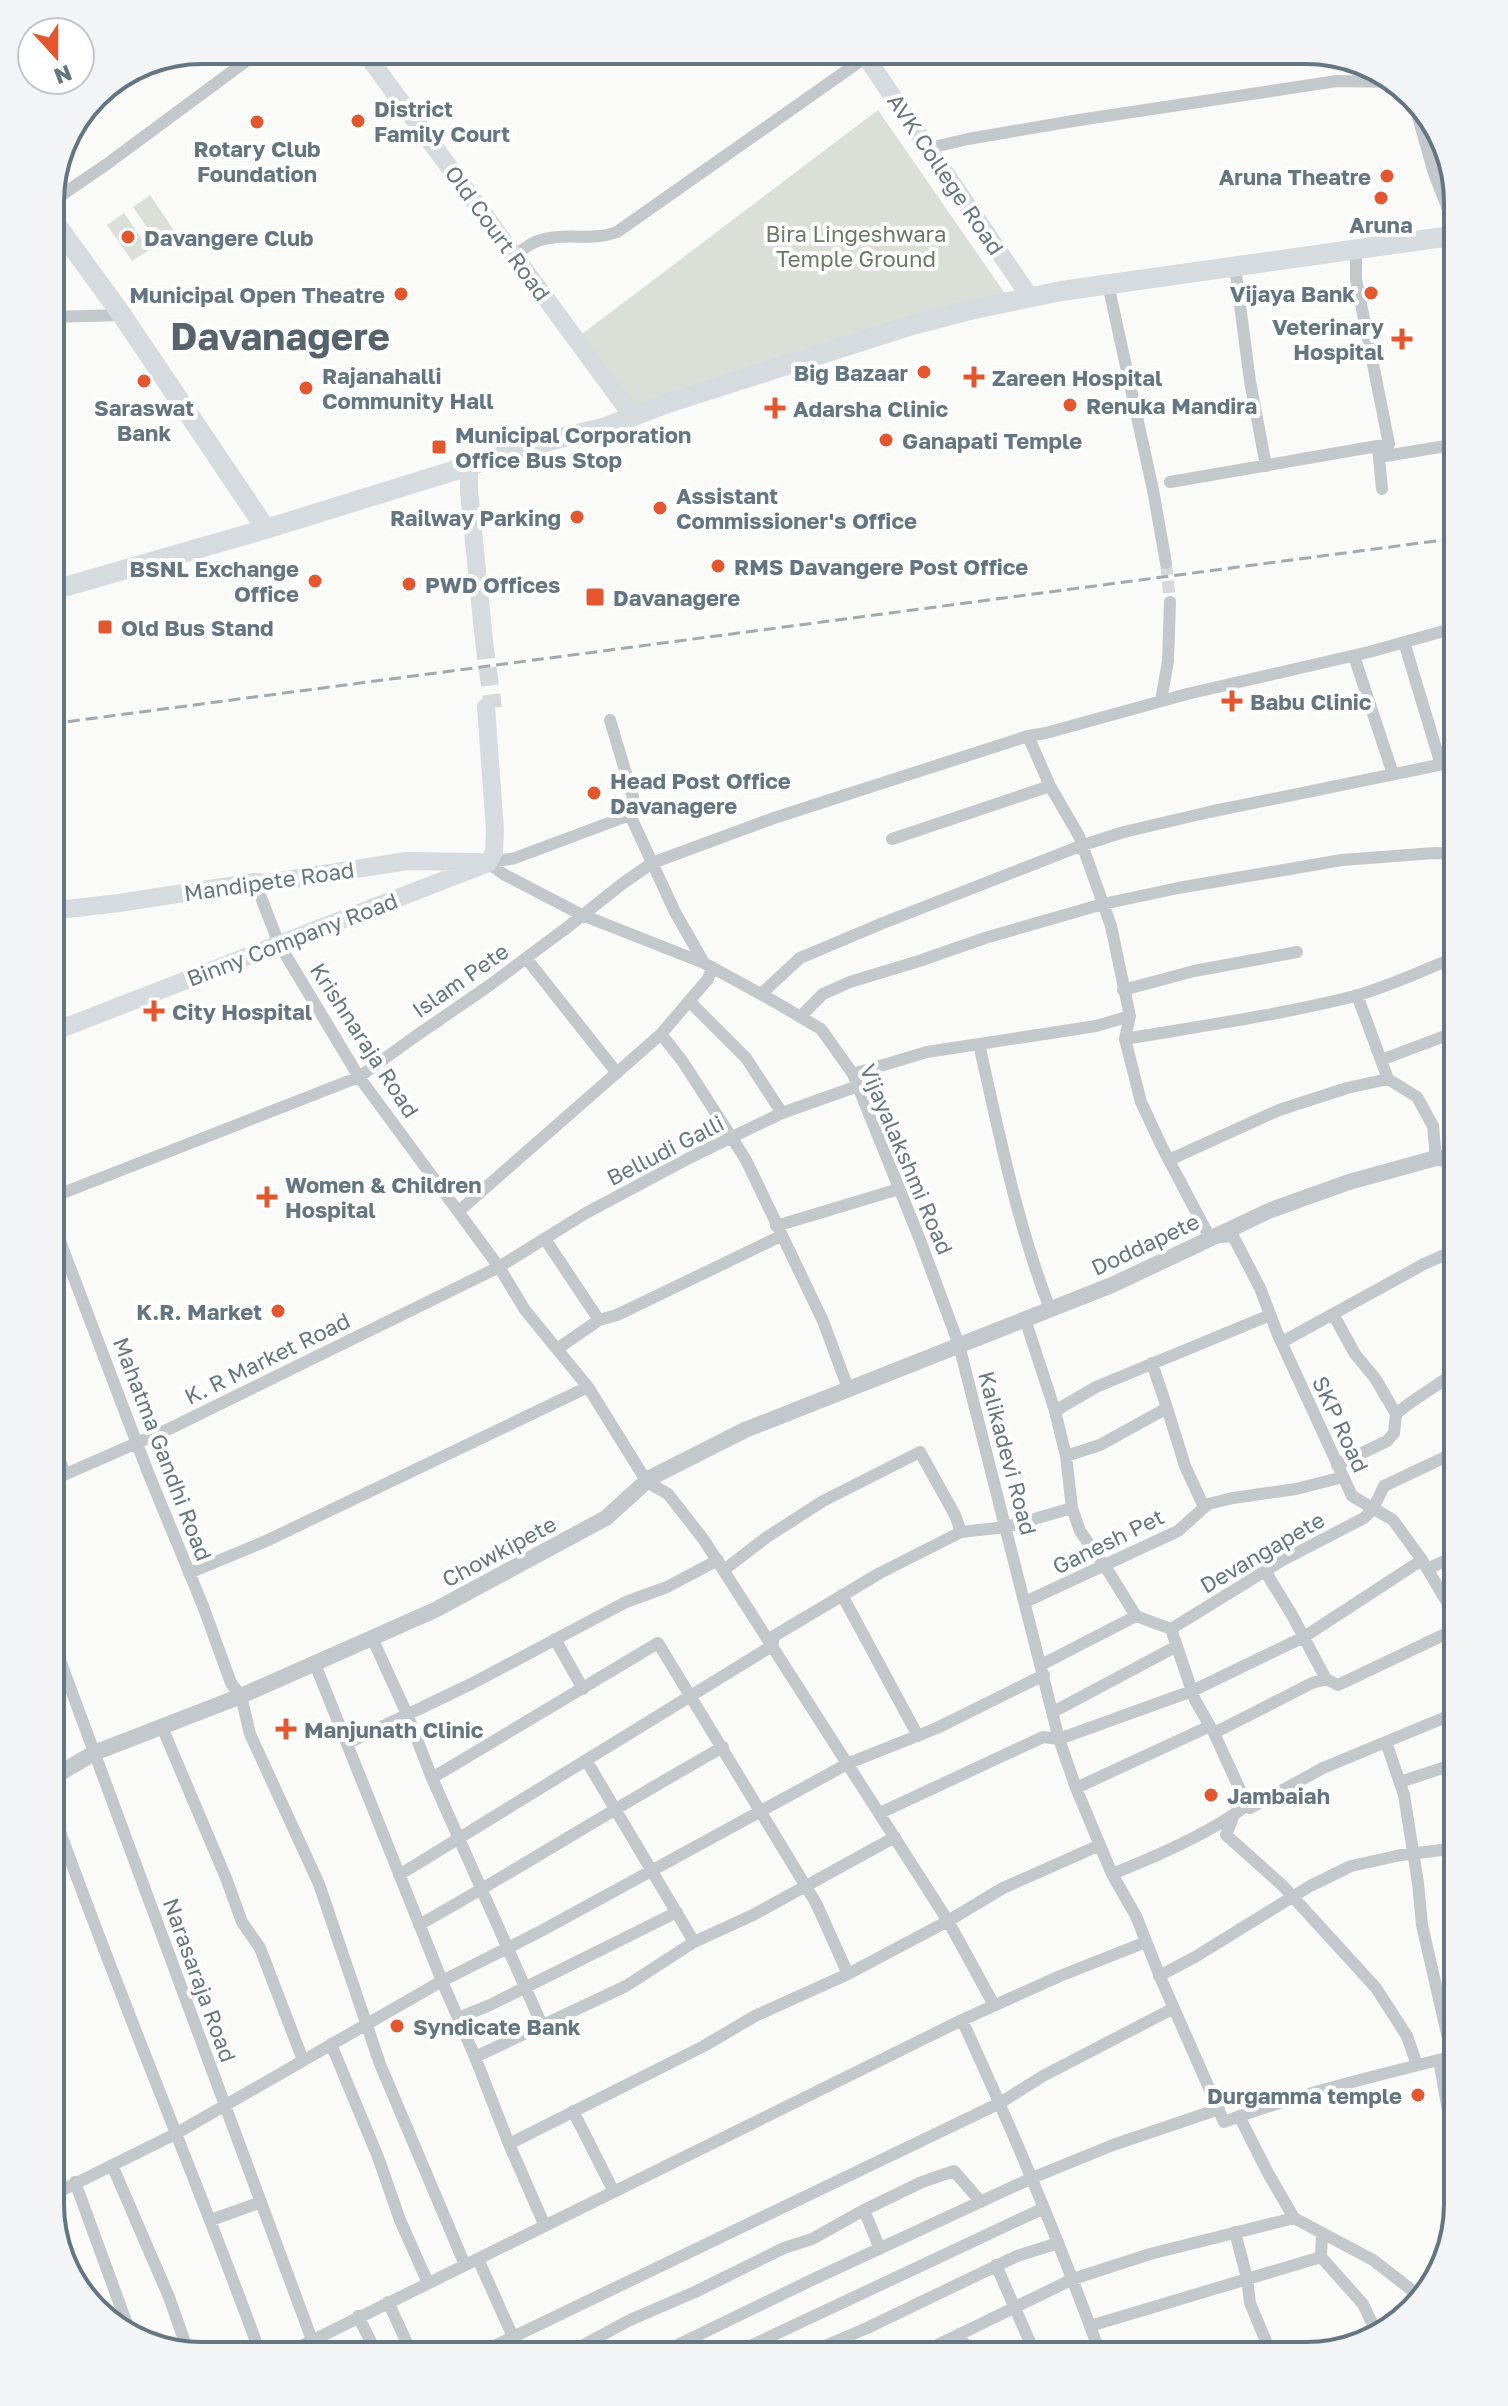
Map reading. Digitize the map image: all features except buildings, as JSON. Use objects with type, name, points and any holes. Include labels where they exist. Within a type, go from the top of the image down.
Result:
[{"type":"main road","name":"Old Court Road","points":[[373,64],[633,417]]},
{"type":"main road","name":"AVK College Road","points":[[875,64],[1030,297]]},
{"type":"main road","points":[[64,587],[266,529],[556,439],[603,428],[665,404],[912,325],[970,310],[1108,284],[1356,250],[1444,234]]},
{"type":"main road","points":[[64,235],[122,315],[266,529]]},
{"type":"main road","points":[[466,466],[464,492],[481,641]]},
{"type":"main road","points":[[489,708],[495,830],[492,863]]},
{"type":"main road","name":"Mandipete Road","points":[[64,909],[407,861],[492,863]]},
{"type":"main road","name":"Binny Company Road","points":[[64,1028],[492,863]]},
{"type":"street","points":[[64,193],[242,64]]},
{"type":"street","points":[[514,256],[534,242],[545,239],[605,237],[617,232],[853,64]]},
{"type":"street","points":[[929,148],[1079,120],[1337,81],[1373,82]]},
{"type":"street","points":[[1424,130],[1443,191]]},
{"type":"street","points":[[1356,250],[1356,279],[1389,444],[1378,451]]},
{"type":"street","points":[[1235,267],[1250,381],[1266,466]]},
{"type":"street","points":[[1108,284],[1166,563]]},
{"type":"street","points":[[64,317],[122,315]]},
{"type":"street","points":[[1170,482],[1266,466],[1444,445]]},
{"type":"street","points":[[1378,451],[1382,489]]},
{"type":"street","points":[[1161,701],[1168,661],[1170,602]]},
{"type":"street","name":"Islam Pete","points":[[64,1193],[359,1077],[526,958],[652,863],[774,818],[1028,736],[1444,631]]},
{"type":"street","points":[[1404,642],[1441,765]]},
{"type":"street","points":[[1354,656],[1393,774]]},
{"type":"street","points":[[459,1211],[661,1034],[708,979],[708,965],[675,912],[630,815],[633,797],[610,720]]},
{"type":"street","points":[[1028,736],[1050,786],[1083,845],[1111,926],[1130,1016],[1125,1039],[1141,1102],[1210,1238]]},
{"type":"street","points":[[761,994],[800,958],[1083,845],[1195,815],[1444,764]]},
{"type":"street","points":[[892,839],[1050,786]]},
{"type":"street","points":[[492,863],[630,815]]},
{"type":"street","points":[[800,1017],[823,994],[850,982],[1103,904],[1342,860],[1444,853]]},
{"type":"street","name":"Vijayalakshmi Road","points":[[492,863],[505,875],[582,915],[708,965],[821,1029],[855,1080],[959,1345]]},
{"type":"street","name":"Krishnaraja Road","points":[[255,882],[279,944],[359,1077],[499,1267],[525,1310],[588,1387],[647,1482],[668,1494],[721,1565],[948,1921],[994,2005]]},
{"type":"street","points":[[1123,990],[1194,971],[1297,952]]},
{"type":"street","points":[[526,958],[617,1073]]},
{"type":"street","points":[[1125,1039],[1232,1023],[1357,995],[1444,961]]},
{"type":"street","points":[[1357,995],[1388,1079],[1417,1097],[1433,1126],[1436,1158],[1444,1159]]},
{"type":"street","points":[[689,1001],[746,1058],[782,1113]]},
{"type":"street","name":"Belludi Galli","points":[[499,1267],[586,1213],[732,1137],[855,1080],[927,1052],[1096,1026],[1130,1016]]},
{"type":"street","points":[[661,1034],[683,1062],[746,1160],[823,1321],[848,1388]]},
{"type":"street","points":[[1381,1060],[1444,1036]]},
{"type":"street","points":[[979,1044],[1020,1218],[1050,1309]]},
{"type":"street","points":[[1169,1160],[1279,1110],[1347,1088],[1388,1079]]},
{"type":"street","name":"Doddapete","points":[[959,1345],[1112,1285],[1271,1210],[1349,1182],[1436,1158]]},
{"type":"street","points":[[557,1349],[599,1320],[617,1315],[778,1231],[899,1189]]},
{"type":"street","name":"SKP Road","points":[[1210,1238],[1233,1236],[1260,1288],[1352,1496],[1393,1520],[1444,1598]]},
{"type":"street","points":[[545,1239],[599,1320]]},
{"type":"street","name":"Mahatma Gandhi Road","points":[[64,1252],[231,1683],[241,1696],[250,1734],[319,1884],[380,2064],[465,2265]]},
{"type":"street","points":[[1282,1342],[1444,1255]]},
{"type":"street","name":"K. R Market Road","points":[[65,1474],[137,1443],[499,1267]]},
{"type":"street","points":[[1333,1314],[1355,1354],[1375,1378],[1396,1414],[1444,1381]]},
{"type":"street","points":[[1055,1411],[1096,1387],[1270,1315]]},
{"type":"street","points":[[1025,1319],[1055,1411],[1066,1456],[1072,1508],[1080,1531],[1136,1616],[1171,1629],[1192,1691],[1250,1808],[1323,1768],[1444,1718]]},
{"type":"street","name":"Chowkipete","points":[[64,1771],[94,1753],[241,1696],[435,1610],[606,1518],[650,1478],[745,1430],[959,1345]]},
{"type":"street","name":"Kalikadevi Road","points":[[959,1345],[1059,1739],[1112,1874],[1136,1916],[1159,1976],[1219,2109]]},
{"type":"street","points":[[1152,1363],[1185,1466],[1204,1507]]},
{"type":"street","points":[[189,1573],[266,1541],[588,1387]]},
{"type":"street","points":[[1066,1456],[1100,1445],[1167,1408]]},
{"type":"street","name":"Ganesh Pet","points":[[1025,1602],[1178,1531],[1208,1504],[1296,1489],[1340,1471],[1387,1441],[1394,1433],[1396,1414]]},
{"type":"street","points":[[348,1743],[471,1684],[626,1602],[721,1565],[823,1501],[920,1452],[955,1515],[961,1532]]},
{"type":"street","name":"Devangapete","points":[[1171,1629],[1283,1560],[1364,1518],[1373,1509],[1384,1486],[1444,1458]]},
{"type":"street","points":[[399,1875],[772,1646],[774,1636],[842,1595],[961,1532],[1006,1527],[1072,1508]]},
{"type":"street","points":[[880,1813],[1043,1737],[1059,1739],[1192,1691],[1304,1637],[1424,1564],[1444,1559]]},
{"type":"street","points":[[1265,1571],[1326,1679],[1338,1685],[1444,1635]]},
{"type":"street","points":[[842,1595],[918,1736]]},
{"type":"street","points":[[64,2188],[177,2133],[442,1981],[761,1809],[849,1763],[918,1736],[1136,1616]]},
{"type":"street","points":[[372,1638],[542,2025]]},
{"type":"street","points":[[555,1639],[583,1689]]},
{"type":"street","points":[[432,1778],[658,1643],[816,1903],[848,1974]]},
{"type":"street","points":[[1053,1712],[1177,1646]]},
{"type":"street","points":[[315,1664],[419,1925],[545,2226]]},
{"type":"street","name":"Narasaraja Road","points":[[64,1671],[312,2340]]},
{"type":"street","points":[[1076,1788],[1326,1679]]},
{"type":"street","points":[[162,1727],[242,1922],[260,1948],[303,2060]]},
{"type":"street","points":[[1386,1742],[1404,1795],[1422,1925],[1444,2029]]},
{"type":"street","points":[[419,1925],[723,1747]]},
{"type":"street","points":[[586,1760],[694,1942]]},
{"type":"street","points":[[1400,1782],[1444,1768]]},
{"type":"street","points":[[1112,1874],[1141,1863],[1234,1815],[1247,1805]]},
{"type":"street","points":[[1234,1815],[1226,1835],[1293,1896],[1376,1988],[1407,2036],[1417,2065]]},
{"type":"street","points":[[475,2057],[626,1986],[694,1942],[753,1915],[895,1837]]},
{"type":"street","points":[[64,1843],[255,2342]]},
{"type":"street","points":[[509,2144],[704,2046],[755,2016],[848,1974],[1003,1888],[1100,1845]]},
{"type":"street","points":[[1159,1976],[1293,1896],[1351,1866],[1444,1850]]},
{"type":"street","points":[[458,2018],[677,1912]]},
{"type":"street","points":[[308,2342],[962,2020],[1118,1951],[1146,1942]]},
{"type":"street","points":[[503,2342],[1000,2103],[1043,2076],[1174,2008]]},
{"type":"street","points":[[962,2020],[1032,2178],[1096,2342]]},
{"type":"street","points":[[331,2044],[428,2283]]},
{"type":"street","points":[[684,2342],[1032,2178],[1113,2145],[1219,2109],[1224,2122],[1332,2088],[1444,2058]]},
{"type":"street","points":[[573,2111],[614,2192]]},
{"type":"street","points":[[1239,2116],[1294,2218],[1373,2260],[1413,2291]]},
{"type":"street","points":[[112,2165],[169,2297],[184,2341]]},
{"type":"street","points":[[589,2342],[784,2248],[812,2239],[922,2182],[954,2171],[981,2202]]},
{"type":"street","points":[[75,2182],[125,2319]]},
{"type":"street","points":[[211,2220],[261,2202]]},
{"type":"street","points":[[759,2342],[1044,2208]]},
{"type":"street","points":[[864,2210],[880,2249]]},
{"type":"street","points":[[943,2342],[1073,2279],[1150,2254],[1294,2218]]},
{"type":"street","points":[[1235,2232],[1250,2303],[1266,2342]]},
{"type":"street","points":[[1322,2233],[1321,2257],[1363,2304],[1373,2325]]},
{"type":"street","points":[[834,2342],[996,2265],[1058,2243]]},
{"type":"street","points":[[1090,2326],[1321,2257]]},
{"type":"street","points":[[478,2259],[515,2342]]},
{"type":"street","points":[[996,2265],[1030,2342]]},
{"type":"street","points":[[388,2302],[407,2342]]},
{"type":"street","points":[[358,2316],[371,2342]]},
{"type":"street","points":[[959,2334],[963,2342]]},
{"type":"green space","name":"Bira Lingeshwara Temple Ground","points":[[878,110],[1008,298],[637,412],[582,334]]},
{"type":"green space","name":"Davangere Club","points":[[150,195],[175,232],[158,243],[133,207]]},
{"type":"green space","name":"Davangere Club","points":[[124,213],[149,250],[132,261],[107,225]]},
{"type":"tunnel","points":[[1166,563],[1170,602]]},
{"type":"tunnel","points":[[484,641],[493,708]]},
{"type":"railway","points":[[64,722],[1444,540]]},
{"type":"place","name":"District Family Court","points":[[358,121]]},
{"type":"place","name":"Rotary Club Foundation","points":[[257,122]]},
{"type":"place","name":"Aruna Theatre","points":[[1387,176]]},
{"type":"place","name":"Aruna","points":[[1381,198]]},
{"type":"place","name":"Davangere Club","points":[[128,237]]},
{"type":"place","name":"Vijaya Bank","points":[[1371,293]]},
{"type":"place","name":"Municipal Open Theatre","points":[[401,294]]},
{"type":"place","name":"Veterinary Hospital","points":[[1402,339]]},
{"type":"place","name":"Big Bazaar","points":[[924,372]]},
{"type":"place","name":"Zareen Hospital","points":[[974,377]]},
{"type":"place","name":"Saraswat Bank","points":[[144,381]]},
{"type":"place","name":"Rajanahalli Community Hall","points":[[306,388]]},
{"type":"place","name":"Renuka Mandira","points":[[1070,405]]},
{"type":"place","name":"Adarsha Clinic","points":[[775,408]]},
{"type":"place","name":"Ganapati Temple","points":[[886,440]]},
{"type":"place","name":"Municipal Corporation Office Bus Stop","points":[[439,447]]},
{"type":"place","name":"Assistant Commissioner's Office","points":[[660,508]]},
{"type":"place","name":"Railway Parking","points":[[577,517]]},
{"type":"place","name":"RMS Davangere Post Office","points":[[718,566]]},
{"type":"place","name":"BSNL Exchange Office","points":[[315,581]]},
{"type":"place","name":"PWD Offices","points":[[409,584]]},
{"type":"place","name":"Davanagere","points":[[595,597]]},
{"type":"place","name":"Old Bus Stand","points":[[105,627]]},
{"type":"place","name":"Babu Clinic","points":[[1232,701]]},
{"type":"place","name":"Head Post Office Davanagere","points":[[594,793]]},
{"type":"place","name":"City Hospital","points":[[154,1011]]},
{"type":"place","name":"Women & Children Hospital","points":[[267,1197]]},
{"type":"place","name":"K.R. Market","points":[[278,1311]]},
{"type":"place","name":"Manjunath Clinic","points":[[286,1729]]},
{"type":"place","name":"Jambaiah","points":[[1211,1795]]},
{"type":"place","name":"Syndicate Bank","points":[[397,2026]]},
{"type":"place","name":"Durgamma temple","points":[[1418,2095]]},
{"type":"district","name":"Davanagere","points":[[280,335]]}]
